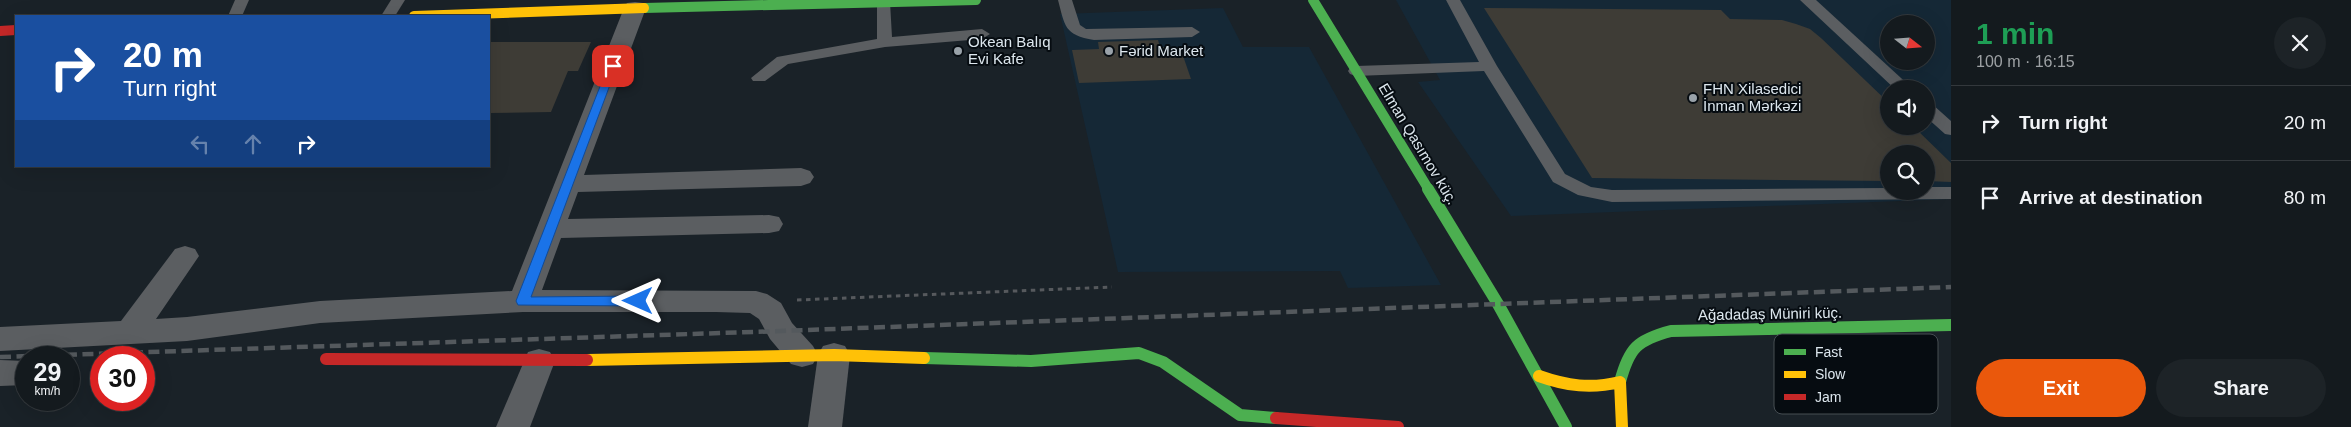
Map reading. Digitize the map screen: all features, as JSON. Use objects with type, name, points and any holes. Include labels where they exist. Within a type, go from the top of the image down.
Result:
[{"type":"street","points":[[477,15],[635,8],[976,0]]},
{"type":"street","name":"Elman Qasımov küç.","points":[[1313,0],[1498,304],[1566,427]]},
{"type":"street","points":[[523,301],[635,8]]},
{"type":"street","points":[[0,31],[15,30]]},
{"type":"street","points":[[568,184],[801,177]]},
{"type":"street","points":[[551,229],[769,224]]},
{"type":"street","points":[[129,332],[185,256]]},
{"type":"street","points":[[0,339],[187,329],[320,312],[523,301],[756,302],[770,311],[781,331],[802,355]]},
{"type":"street","name":"Ağadadaş Müniri küç.","points":[[1622,427],[1620,382],[1629,349],[1646,336],[1671,331],[1951,325]]},
{"type":"street","points":[[326,359],[539,361],[834,355],[1031,360],[1139,353],[1163,362],[1239,421],[1398,427]]},
{"type":"street","points":[[825,427],[834,355]]},
{"type":"street","points":[[513,427],[539,361]]},
{"type":"street","points":[[0,373],[15,372]]},
{"type":"street","points":[[1539,376],[1565,386],[1591,390],[1620,382]]},
{"type":"lane","points":[[235,15],[242,0]]},
{"type":"lane","points":[[389,15],[398,0]]},
{"type":"lane","points":[[1065,0],[1073,28],[1081,32],[1094,35],[1192,32]]},
{"type":"lane","points":[[1453,0],[1488,66],[1559,178],[1573,188],[1590,194],[1612,196],[1951,193]]},
{"type":"lane","points":[[1807,0],[1895,80]]},
{"type":"lane","points":[[883,2],[885,42]]},
{"type":"lane","points":[[759,78],[782,60],[885,42],[982,34]]},
{"type":"lane","points":[[1356,71],[1488,66]]},
{"type":"lane","points":[[1935,116],[1951,130]]},
{"type":"path","points":[[756,302],[1112,286]]},
{"type":"shaded area","points":[[1396,0],[1951,0],[1951,199],[1935,200],[1935,145],[1880,145],[1880,200],[1925,200],[1511,216],[1418,82],[1440,80]]},
{"type":"shaded area","points":[[1223,8],[1243,47],[1309,47],[1441,285],[1348,288],[1340,271],[1118,272],[1060,14]]},
{"type":"building","points":[[1484,8],[1721,10],[1730,19],[1782,20],[1796,24],[1810,29],[1821,38],[1880,94],[1880,135],[1922,135],[1933,145],[1880,145],[1880,181],[1592,178]]},
{"type":"building","points":[[1158,40],[1160,47],[1180,47],[1191,79],[1079,83],[1072,50],[1099,49],[1098,42]]},
{"type":"building","points":[[490,42],[591,42],[578,71],[568,71],[551,112],[490,113]]},
{"type":"building","points":[[1935,147],[1951,163],[1951,182],[1935,181]]},
{"type":"railway","points":[[0,357],[781,331],[1951,287]]},
{"type":"traffic: fast","points":[[644,8],[976,0]]},
{"type":"traffic: fast","points":[[1313,0],[1498,304],[1566,427]]},
{"type":"traffic: fast","points":[[1620,382],[1630,352],[1635,346],[1649,338],[1671,331],[1951,325]]},
{"type":"traffic: fast","points":[[924,358],[1031,361],[1139,353],[1163,362],[1240,415],[1276,418]]},
{"type":"traffic: slow","points":[[443,15],[644,8]]},
{"type":"traffic: slow","points":[[587,360],[834,355],[924,358]]},
{"type":"traffic: slow","points":[[1539,376],[1579,387],[1598,387],[1620,382],[1622,427]]},
{"type":"traffic: jam","points":[[0,31],[15,30]]},
{"type":"traffic: jam","points":[[326,359],[587,360]]},
{"type":"traffic: jam","points":[[1276,418],[1398,427]]},
{"type":"place","name":"Okean Balıq Evi Kafe","points":[[958,51]]},
{"type":"place","name":"Fərid Market","points":[[1109,51]]},
{"type":"place","name":"FHN Xilasedici İnman Mərkəzi","points":[[1693,98]]},
{"type":"route","points":[[613,66],[523,301],[638,301]]}]
